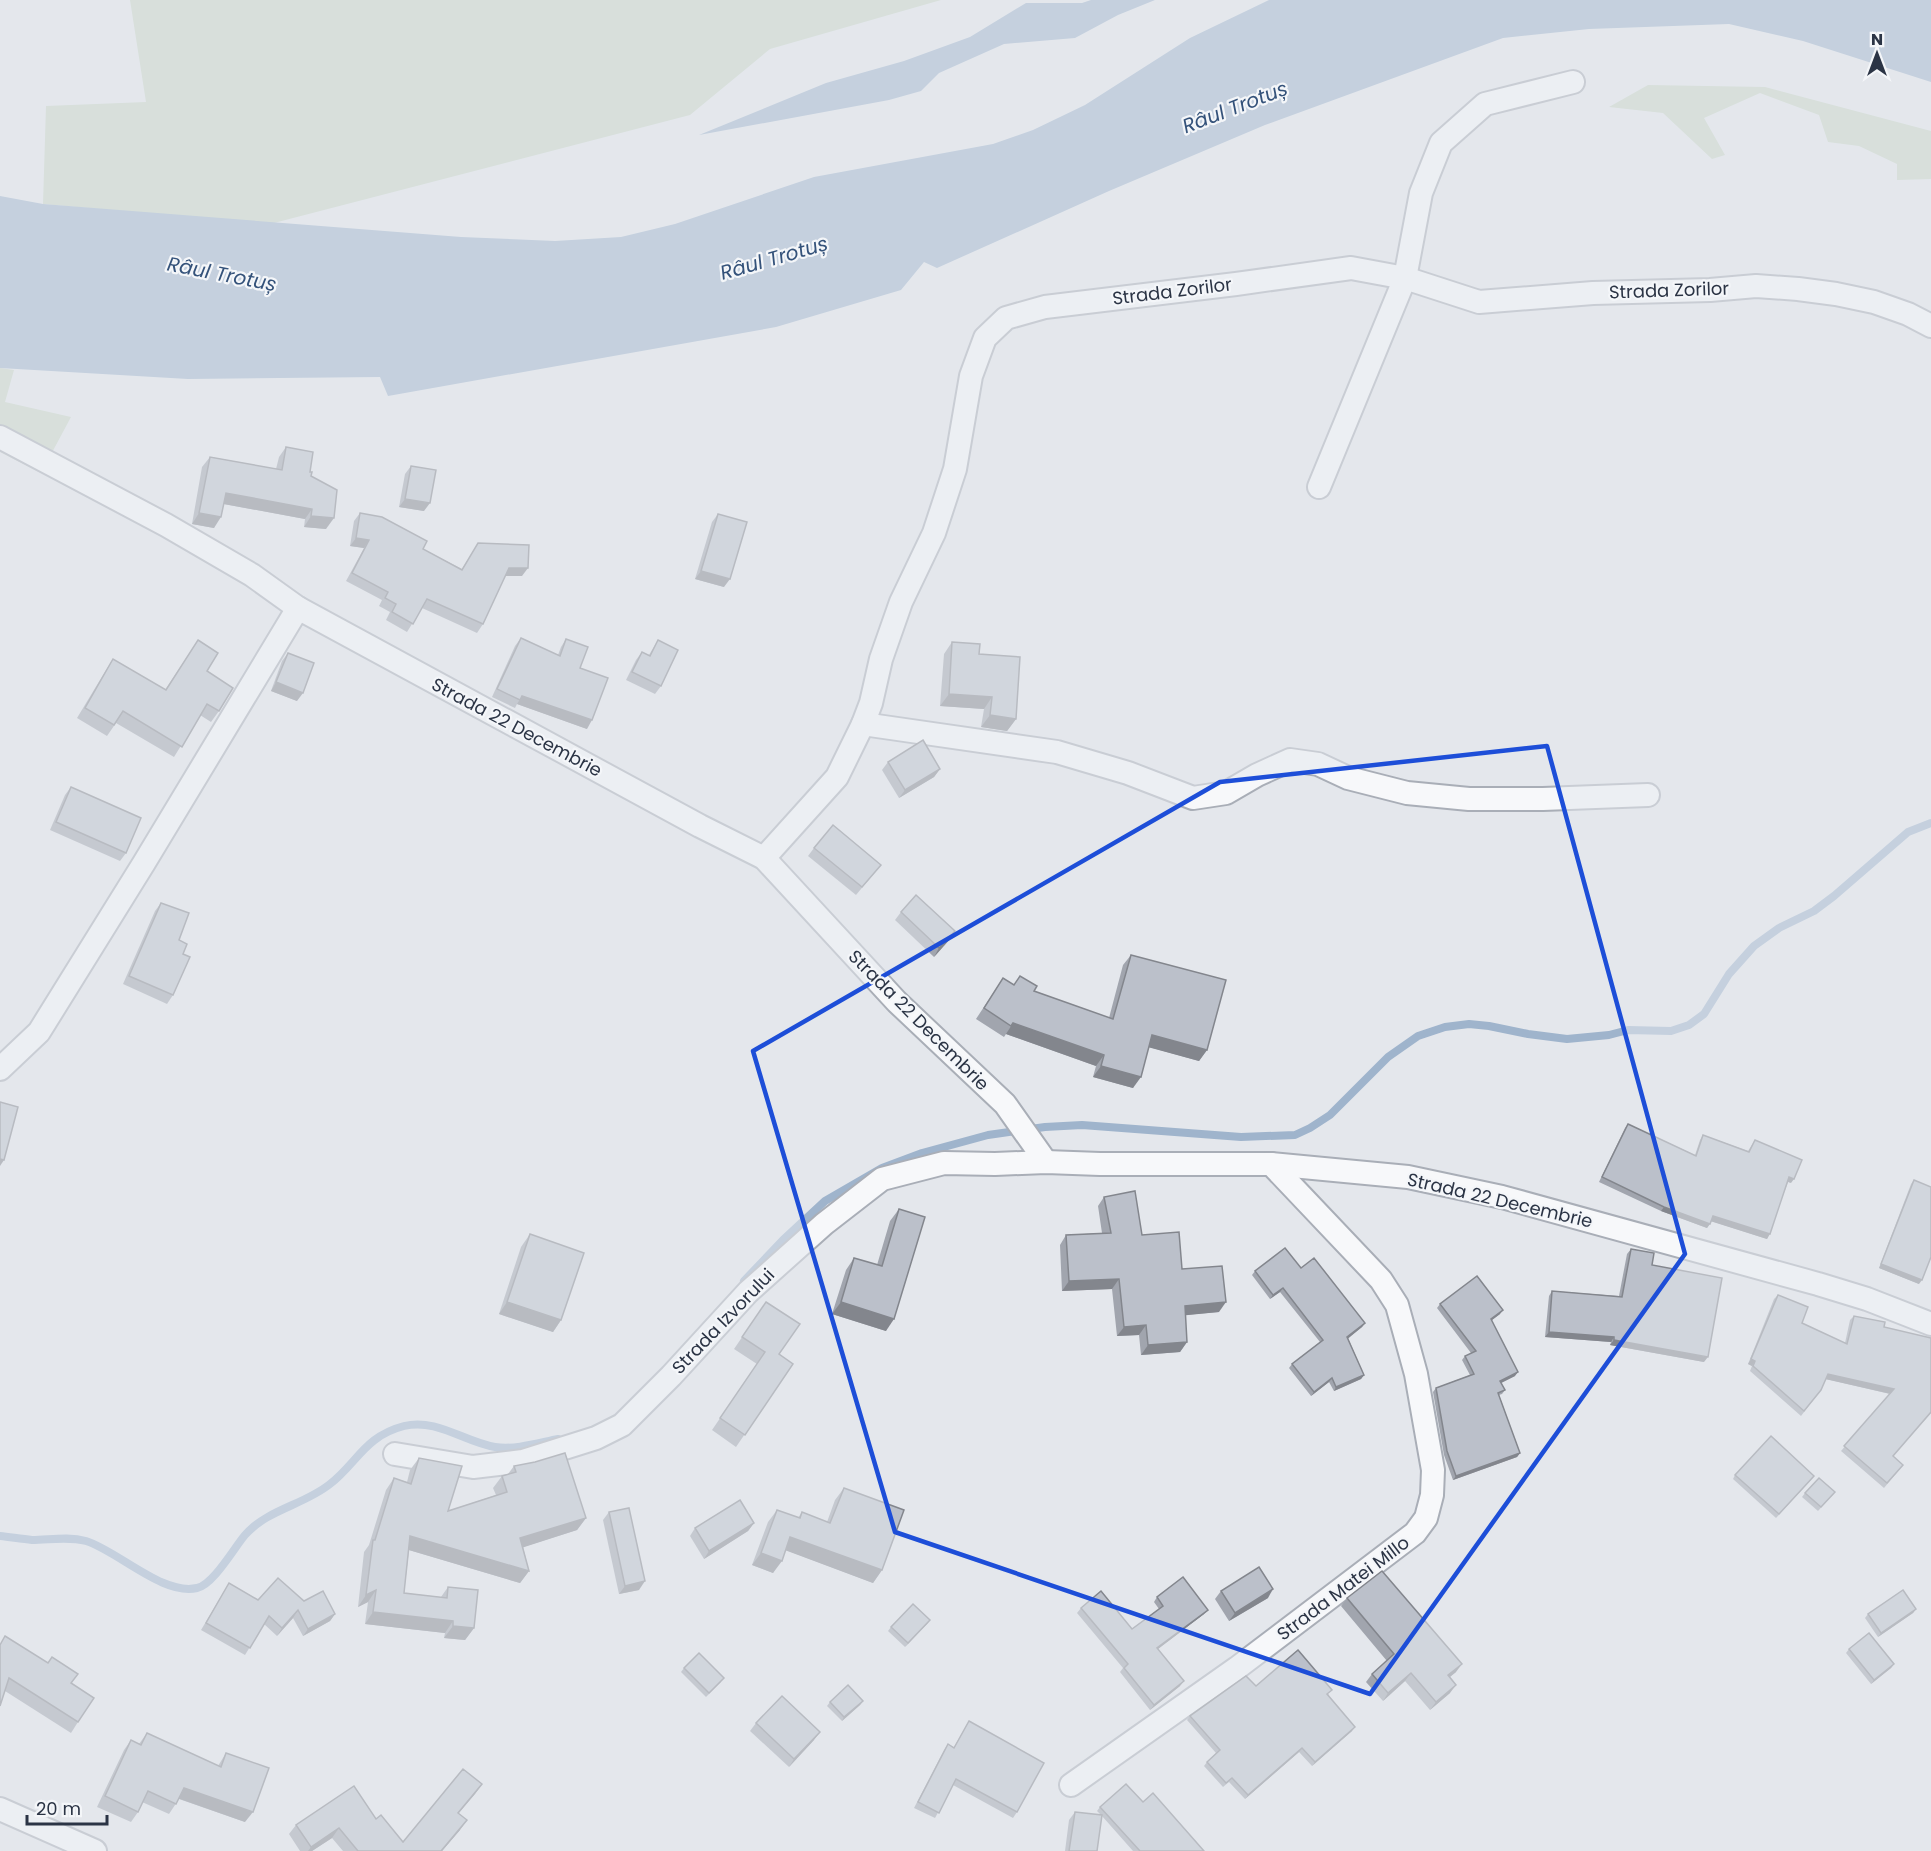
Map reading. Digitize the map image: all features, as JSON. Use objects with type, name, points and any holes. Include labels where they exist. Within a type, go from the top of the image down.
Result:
[{"type":"street","points":[[1319,487],[1405,278],[1421,192],[1441,143],[1485,104],[1573,82]]},
{"type":"street","name":"Strada Zorilor","points":[[764,858],[837,777],[863,724],[871,703],[881,659],[901,602],[934,533],[955,469],[971,376],[985,338],[1006,318],[1046,307],[1351,268],[1405,278],[1479,302],[1593,292],[1710,290],[1756,286],[1798,289],[1874,302],[1908,314],[1931,326]]},
{"type":"street","name":"Strada 22 Decembrie","points":[[0,437],[166,525],[252,574],[298,608],[700,826],[764,858],[897,1002],[997,1097],[1046,1162],[1271,1164],[1408,1177],[1502,1197],[1818,1284],[1867,1299],[1931,1324]]},
{"type":"street","points":[[0,1070],[39,1032],[298,608]]},
{"type":"street","points":[[863,724],[1057,752],[1128,773],[1193,798],[1226,793],[1290,760],[1318,764],[1348,778],[1407,793],[1469,800],[1543,800],[1648,795]]},
{"type":"street","name":"Strada Izvorului","points":[[395,1454],[473,1467],[523,1461],[596,1438],[622,1425],[671,1376],[748,1292],[824,1224],[882,1179],[944,1163],[1046,1162]]},
{"type":"street","name":"Strada Matei Millo","points":[[1071,1785],[1237,1668],[1415,1533],[1426,1518],[1432,1495],[1433,1470],[1416,1374],[1397,1305],[1381,1280],[1271,1164]]},
{"type":"street","points":[[0,1809],[95,1851]]},
{"type":"highlighted area","points":[[1547,746],[1685,1254],[1370,1694],[895,1532],[753,1051],[1220,782]]},
{"type":"green space","points":[[130,0],[941,0],[770,49],[690,115],[270,224],[43,204],[46,106],[146,102]]},
{"type":"green space","points":[[1648,85],[1765,87],[1931,131],[1931,179],[1897,180],[1897,164],[1859,146],[1828,142],[1819,115],[1760,93],[1704,118],[1725,155],[1712,159],[1663,113],[1609,107]]},
{"type":"green space","points":[[0,368],[14,370],[5,402],[71,417],[41,473],[0,452]]},
{"type":"water","points":[[1091,0],[1155,0],[1118,15],[1075,38],[1004,44],[939,73],[921,91],[889,100],[699,135],[826,83],[904,61],[970,37],[1026,3],[1082,3]]},
{"type":"water","name":"Râul Trotuș","points":[[1269,0],[1931,0],[1931,82],[1803,41],[1729,24],[1589,29],[1503,38],[1265,125],[1109,191],[937,268],[924,262],[901,290],[776,327],[388,396],[380,377],[188,379],[0,368],[0,196],[43,204],[461,237],[555,241],[621,237],[675,224],[814,177],[993,144],[1033,130],[1085,105],[1190,38]]},
{"type":"building","points":[[286,447],[313,452],[311,476],[337,490],[334,518],[311,516],[312,509],[226,493],[221,517],[199,513],[210,457],[282,470]]},
{"type":"building","points":[[411,466],[436,470],[430,503],[405,499]]},
{"type":"building","points":[[360,513],[382,517],[427,541],[423,549],[462,570],[478,543],[529,545],[528,568],[509,568],[483,624],[427,599],[413,624],[392,612],[396,604],[385,598],[388,592],[352,573],[369,540],[356,538]]},
{"type":"building","points":[[718,514],[747,522],[730,579],[701,571]]},
{"type":"building","points":[[521,638],[560,656],[566,639],[588,647],[580,668],[608,678],[592,720],[522,696],[520,700],[497,689]]},
{"type":"building","points":[[198,640],[218,653],[207,671],[233,688],[219,711],[207,704],[182,747],[123,711],[114,725],[85,708],[113,659],[166,690]]},
{"type":"building","points":[[658,640],[678,650],[661,686],[632,672],[642,652],[650,656]]},
{"type":"building","points":[[952,642],[980,644],[979,654],[1020,657],[1016,719],[990,715],[992,697],[949,694]]},
{"type":"building","points":[[288,653],[314,663],[303,693],[276,682]]},
{"type":"building","points":[[923,740],[940,769],[905,790],[888,762]]},
{"type":"building","points":[[71,787],[141,818],[126,853],[56,822]]},
{"type":"building","points":[[833,825],[881,865],[862,887],[814,848]]},
{"type":"building","points":[[916,895],[955,931],[939,948],[901,912]]},
{"type":"building","points":[[161,903],[189,913],[179,940],[187,944],[183,954],[190,957],[173,995],[129,976]]},
{"type":"building","points":[[1131,955],[1226,980],[1207,1050],[1152,1035],[1141,1077],[1101,1066],[1104,1055],[1013,1023],[1011,1026],[984,1008],[1003,978],[1014,985],[1020,976],[1037,986],[1034,991],[1113,1019]]},
{"type":"building","points":[[0,1102],[18,1107],[4,1160],[0,1159]]},
{"type":"building","points":[[1628,1124],[1696,1156],[1703,1135],[1749,1152],[1755,1140],[1802,1160],[1794,1179],[1789,1177],[1770,1234],[1713,1216],[1710,1224],[1664,1207],[1602,1177]]},
{"type":"building","points":[[1914,1180],[1931,1187],[1931,1257],[1922,1280],[1881,1264]]},
{"type":"building","points":[[1135,1191],[1142,1235],[1179,1232],[1182,1269],[1222,1266],[1226,1302],[1185,1306],[1187,1342],[1148,1345],[1146,1325],[1124,1327],[1119,1279],[1069,1281],[1066,1235],[1111,1233],[1104,1197]]},
{"type":"building","points":[[899,1209],[925,1217],[894,1319],[841,1302],[854,1258],[882,1266]]},
{"type":"building","points":[[530,1234],[584,1253],[561,1320],[507,1302]]},
{"type":"building","points":[[1285,1248],[1301,1268],[1314,1258],[1365,1323],[1347,1337],[1364,1375],[1336,1387],[1332,1378],[1314,1392],[1292,1364],[1323,1340],[1283,1288],[1273,1295],[1255,1271]]},
{"type":"building","points":[[1631,1249],[1654,1253],[1652,1265],[1722,1278],[1708,1357],[1614,1340],[1614,1337],[1549,1332],[1552,1291],[1622,1297]]},
{"type":"building","points":[[1477,1276],[1503,1310],[1491,1319],[1518,1372],[1500,1381],[1505,1390],[1498,1393],[1520,1453],[1456,1476],[1447,1451],[1436,1388],[1474,1374],[1465,1356],[1476,1351],[1440,1304]]},
{"type":"building","points":[[1778,1295],[1808,1307],[1802,1323],[1847,1344],[1854,1316],[1885,1322],[1884,1327],[1931,1338],[1931,1412],[1893,1456],[1903,1465],[1887,1483],[1844,1446],[1894,1389],[1828,1374],[1821,1390],[1804,1411],[1753,1366],[1755,1361],[1751,1359]]},
{"type":"building","points":[[766,1302],[800,1324],[779,1354],[793,1364],[745,1435],[720,1418],[765,1352],[742,1337]]},
{"type":"building","points":[[1771,1436],[1814,1476],[1779,1514],[1735,1475]]},
{"type":"building","points":[[565,1453],[586,1518],[520,1538],[529,1571],[410,1536],[404,1593],[447,1598],[448,1587],[478,1590],[474,1628],[453,1626],[453,1621],[373,1612],[376,1590],[366,1595],[373,1540],[375,1540],[394,1478],[411,1484],[419,1458],[462,1466],[448,1511],[507,1492],[502,1476],[516,1472],[514,1466]]},
{"type":"building","points":[[1819,1478],[1835,1492],[1821,1507],[1805,1493]]},
{"type":"building","points":[[844,1488],[904,1510],[882,1570],[790,1537],[782,1561],[761,1553],[777,1510],[800,1518],[802,1512],[830,1523]]},
{"type":"building","points":[[740,1500],[754,1523],[709,1551],[695,1528]]},
{"type":"building","points":[[629,1508],[645,1581],[625,1586],[609,1512]]},
{"type":"building","points":[[1259,1567],[1273,1589],[1235,1613],[1221,1591]]},
{"type":"building","points":[[1382,1571],[1462,1664],[1448,1675],[1456,1685],[1436,1702],[1411,1673],[1388,1693],[1372,1674],[1394,1654],[1347,1598]]},
{"type":"building","points":[[1183,1577],[1208,1610],[1157,1648],[1184,1681],[1154,1705],[1124,1668],[1128,1664],[1081,1608],[1101,1591],[1132,1629],[1163,1606],[1157,1597]]},
{"type":"building","points":[[278,1578],[304,1601],[323,1591],[335,1614],[308,1629],[298,1610],[282,1628],[269,1616],[250,1648],[206,1623],[229,1583],[258,1600]]},
{"type":"building","points":[[1903,1590],[1916,1609],[1881,1633],[1868,1614]]},
{"type":"building","points":[[913,1604],[930,1620],[908,1643],[891,1627]]},
{"type":"building","points":[[1869,1633],[1894,1664],[1874,1680],[1849,1649]]},
{"type":"building","points":[[5,1636],[48,1663],[52,1657],[78,1674],[71,1683],[94,1698],[78,1722],[9,1678],[0,1706],[0,1645]]},
{"type":"building","points":[[1298,1650],[1332,1690],[1327,1694],[1355,1727],[1315,1762],[1302,1748],[1248,1795],[1232,1778],[1226,1783],[1207,1762],[1220,1750],[1190,1716],[1246,1676],[1256,1686]]},
{"type":"building","points":[[699,1653],[724,1678],[709,1693],[684,1668]]},
{"type":"building","points":[[848,1685],[863,1701],[844,1717],[830,1702]]},
{"type":"building","points":[[782,1696],[820,1732],[794,1759],[756,1723]]},
{"type":"building","points":[[969,1721],[1044,1763],[1017,1812],[956,1779],[939,1813],[918,1802],[948,1744],[954,1748]]},
{"type":"building","points":[[147,1733],[221,1767],[226,1753],[269,1768],[253,1812],[184,1788],[176,1804],[148,1791],[138,1812],[105,1796],[131,1740],[141,1745]]},
{"type":"building","points":[[463,1769],[482,1784],[458,1813],[467,1820],[441,1851],[358,1851],[339,1828],[311,1847],[296,1825],[354,1786],[376,1819],[381,1815],[403,1842]]},
{"type":"building","points":[[1126,1784],[1143,1802],[1153,1793],[1204,1851],[1140,1851],[1100,1807]]},
{"type":"building","points":[[1075,1812],[1102,1815],[1097,1851],[1069,1851]]},
{"type":"waterway","points":[[744,1281],[825,1201],[882,1168],[922,1153],[988,1135],[1045,1127],[1082,1125],[1241,1137],[1295,1135],[1330,1115],[1388,1057],[1418,1036],[1445,1027],[1469,1024],[1567,1039],[1609,1035],[1628,1030],[1671,1031],[1689,1025],[1704,1014],[1729,974],[1754,946],[1779,928],[1814,911],[1908,832],[1931,823]]},
{"type":"waterway","points":[[0,1536],[32,1540],[65,1538],[86,1541],[99,1546],[155,1579],[184,1589],[197,1588],[210,1580],[254,1526],[320,1491],[339,1476],[371,1443],[391,1431],[416,1424],[428,1425],[503,1448],[527,1446],[558,1439]]}]
